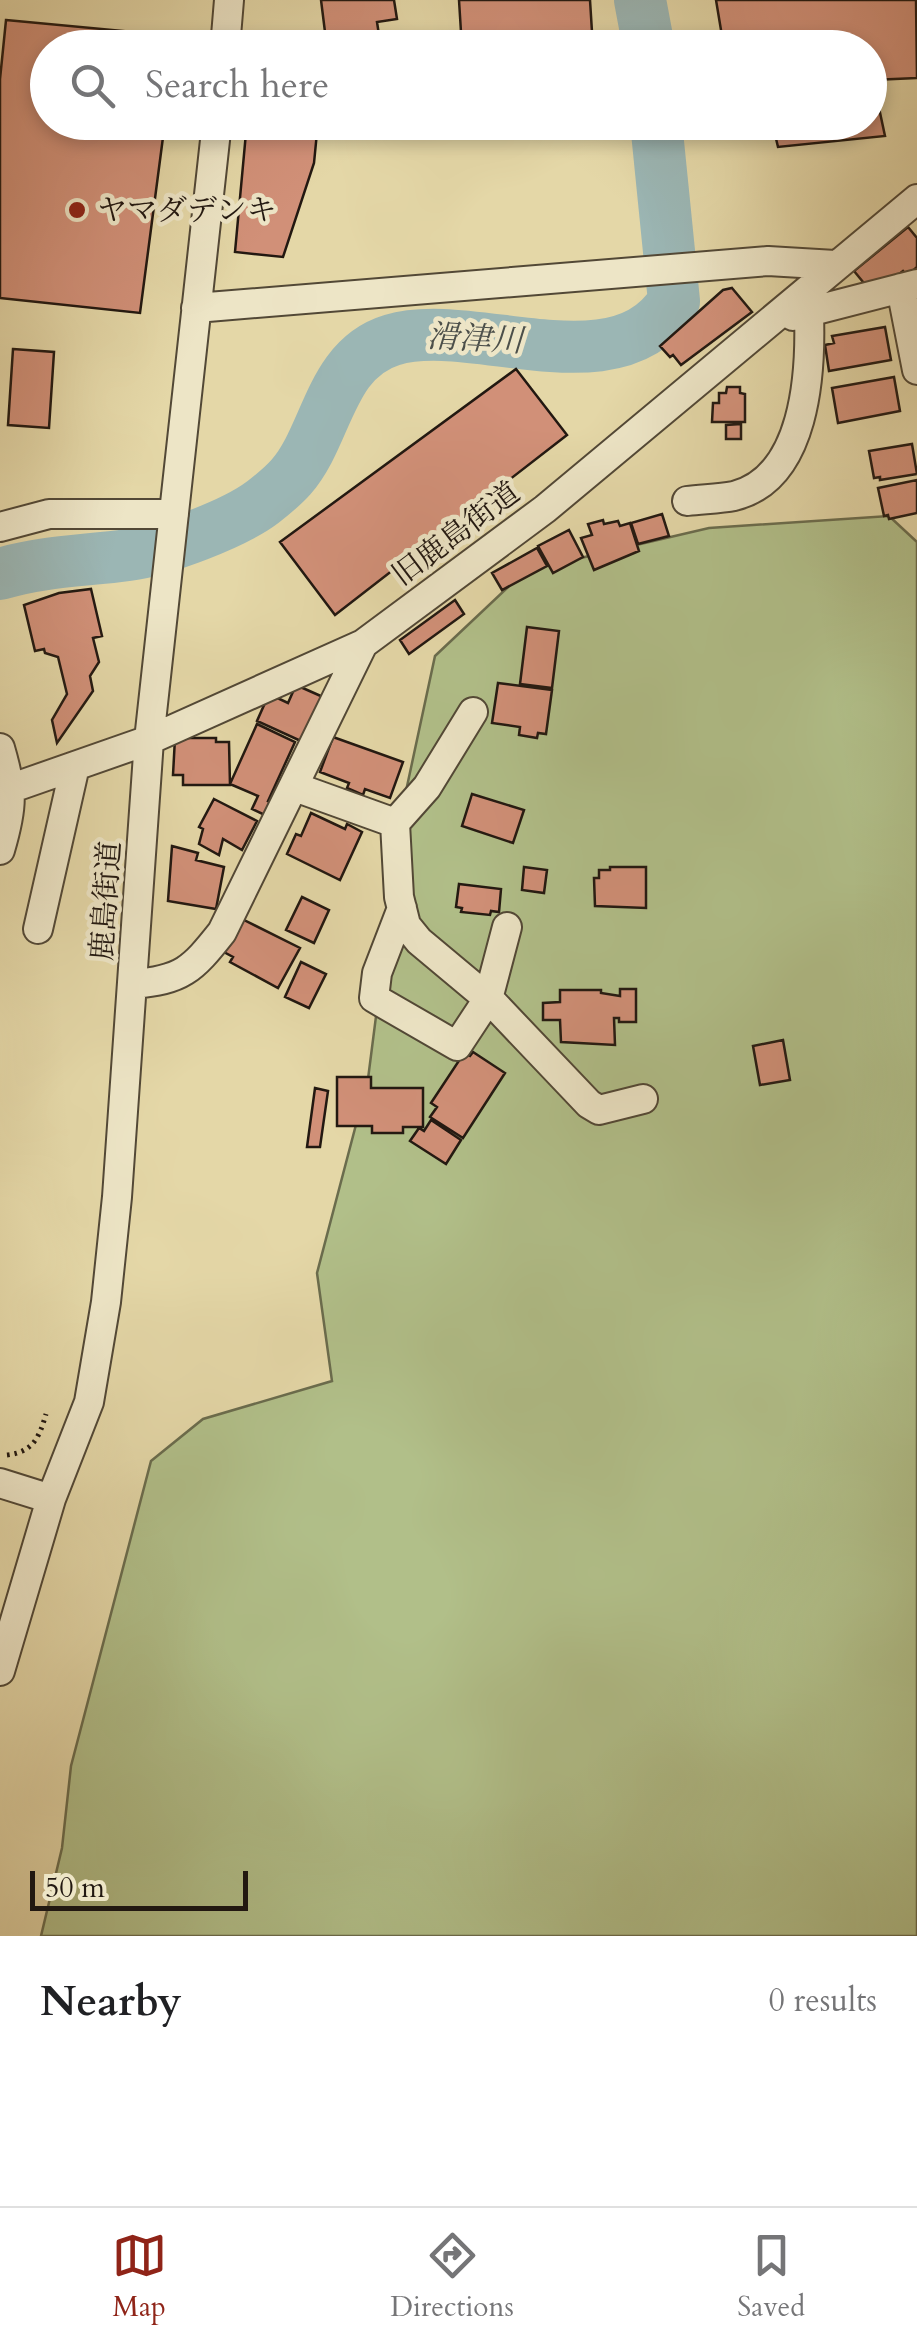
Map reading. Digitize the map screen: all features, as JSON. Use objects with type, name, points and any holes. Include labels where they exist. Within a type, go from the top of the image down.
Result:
[{"type":"street","points":[[226,30],[229,0]]},
{"type":"street","name":"鹿島街道","points":[[0,1670],[51,1499],[90,1402],[106,1302],[134,984],[150,740],[215,140]]},
{"type":"street","name":"旧鹿島街道","points":[[134,984],[169,980],[202,958],[237,906],[362,644],[545,508],[917,198]]},
{"type":"street","points":[[196,308],[768,261],[835,266]]},
{"type":"street","points":[[774,318],[809,314],[909,286],[917,370]]},
{"type":"street","points":[[687,501],[737,496],[768,476],[789,448],[805,407],[809,314]]},
{"type":"street","points":[[0,527],[50,514],[173,521]]},
{"type":"street","points":[[12,788],[150,740],[362,644]]},
{"type":"street","points":[[473,712],[427,786],[395,823],[406,925],[419,941],[488,999],[589,1104],[600,1110],[643,1099]]},
{"type":"street","points":[[0,748],[12,788],[0,850]]},
{"type":"street","points":[[38,929],[75,766]]},
{"type":"street","points":[[295,788],[395,823]]},
{"type":"street","points":[[402,908],[376,973],[374,998],[458,1046],[488,999],[507,927]]},
{"type":"street","points":[[0,1482],[51,1499]]},
{"type":"path","points":[[0,1454],[20,1453],[30,1447],[37,1440],[46,1414]]},
{"type":"green space","points":[[889,516],[917,542],[917,1936],[41,1936],[62,1848],[71,1766],[151,1461],[203,1419],[332,1381],[317,1273],[368,1079],[403,805],[435,656],[525,571],[709,528]]},
{"type":"building","points":[[321,0],[394,0],[397,19],[377,22],[378,30],[325,30]]},
{"type":"building","points":[[459,0],[590,0],[592,30],[461,30]]},
{"type":"building","points":[[716,0],[916,0],[917,78],[887,79],[887,30],[721,30]]},
{"type":"building","name":"ヤマダデンキ","points":[[6,20],[113,30],[30,30],[30,140],[163,140],[140,313],[0,298],[0,79]]},
{"type":"building","points":[[245,140],[316,140],[314,163],[283,257],[235,252]]},
{"type":"building","points":[[776,140],[846,140],[778,147]]},
{"type":"building","points":[[908,227],[917,238],[917,267],[907,276],[903,271],[889,282],[868,288],[854,271]]},
{"type":"building","points":[[732,288],[752,312],[681,365],[673,355],[670,357],[660,346],[723,290]]},
{"type":"building","points":[[885,327],[891,360],[829,371],[825,345],[834,343],[832,336]]},
{"type":"building","points":[[13,349],[54,352],[49,428],[8,425]]},
{"type":"building","points":[[516,369],[567,435],[335,615],[280,542]]},
{"type":"building","points":[[894,377],[900,411],[838,423],[832,388]]},
{"type":"building","points":[[727,387],[740,387],[740,393],[745,394],[745,422],[712,422],[713,403],[719,403],[719,393],[726,393]]},
{"type":"building","points":[[741,424],[741,439],[726,439],[726,425]]},
{"type":"building","points":[[912,444],[917,474],[874,478],[869,451]]},
{"type":"building","points":[[917,480],[917,513],[889,519],[884,516],[878,488]]},
{"type":"building","points":[[662,514],[669,536],[638,544],[631,523]]},
{"type":"building","points":[[603,520],[604,524],[618,521],[620,526],[630,523],[639,551],[594,570],[581,538],[592,535],[588,524]]},
{"type":"building","points":[[569,530],[583,557],[553,573],[538,546]]},
{"type":"building","points":[[537,548],[547,566],[502,590],[492,573]]},
{"type":"building","points":[[91,589],[102,636],[93,638],[99,662],[90,676],[93,691],[57,743],[52,720],[67,694],[58,657],[44,649],[35,651],[24,605],[59,593]]},
{"type":"building","points":[[455,600],[464,614],[409,654],[400,640]]},
{"type":"building","points":[[527,627],[559,631],[552,688],[520,684]]},
{"type":"building","points":[[498,683],[552,690],[546,734],[538,733],[537,738],[519,735],[520,727],[492,723]]},
{"type":"building","points":[[296,685],[323,697],[303,742],[257,721],[269,694],[288,703]]},
{"type":"building","points":[[257,724],[295,742],[268,801],[273,803],[267,816],[252,809],[258,796],[230,784]]},
{"type":"building","points":[[333,737],[403,762],[390,798],[365,789],[363,795],[347,788],[349,783],[320,772]]},
{"type":"building","points":[[175,738],[216,738],[216,742],[229,742],[230,785],[183,785],[183,775],[173,775]]},
{"type":"building","points":[[472,794],[524,810],[513,843],[462,826]]},
{"type":"building","points":[[214,799],[257,821],[242,850],[223,839],[219,855],[199,844],[203,829],[199,827]]},
{"type":"building","points":[[311,813],[345,829],[347,824],[362,832],[340,880],[287,854]]},
{"type":"building","points":[[172,846],[198,853],[196,860],[224,867],[216,909],[168,901]]},
{"type":"building","points":[[524,867],[547,870],[544,893],[522,890]]},
{"type":"building","points":[[646,867],[646,908],[595,906],[594,878],[599,878],[599,870]]},
{"type":"building","points":[[459,884],[501,889],[499,912],[461,912],[462,908],[456,907]]},
{"type":"building","points":[[302,897],[329,910],[314,943],[286,930]]},
{"type":"building","points":[[240,918],[300,948],[278,988],[230,962],[233,957],[222,951]]},
{"type":"building","points":[[301,962],[326,974],[309,1008],[285,997]]},
{"type":"building","points":[[620,989],[636,989],[636,1022],[619,1022],[619,1018],[614,1018],[615,1045],[561,1042],[560,1020],[543,1020],[543,1003],[560,1002],[560,990],[601,990],[620,996]]},
{"type":"building","points":[[783,1040],[790,1080],[760,1085],[753,1046]]},
{"type":"building","points":[[473,1052],[505,1073],[463,1138],[430,1117],[437,1107],[431,1103],[464,1053],[470,1056]]},
{"type":"building","points":[[337,1077],[371,1077],[371,1088],[423,1088],[423,1127],[403,1127],[403,1133],[372,1133],[372,1126],[337,1126]]},
{"type":"building","points":[[315,1088],[328,1091],[320,1147],[307,1147]]},
{"type":"building","points":[[431,1120],[461,1140],[446,1164],[410,1141]]},
{"type":"waterway","name":"滑津川","points":[[640,0],[646,30]]},
{"type":"waterway","name":"滑津川","points":[[0,574],[143,552],[235,519],[285,484],[314,441],[342,381],[371,350],[392,340],[425,335],[462,336],[581,347],[617,342],[649,328],[674,301],[658,140]]},
{"type":"place","name":"ヤマダデンキ","points":[[77,210]]}]
